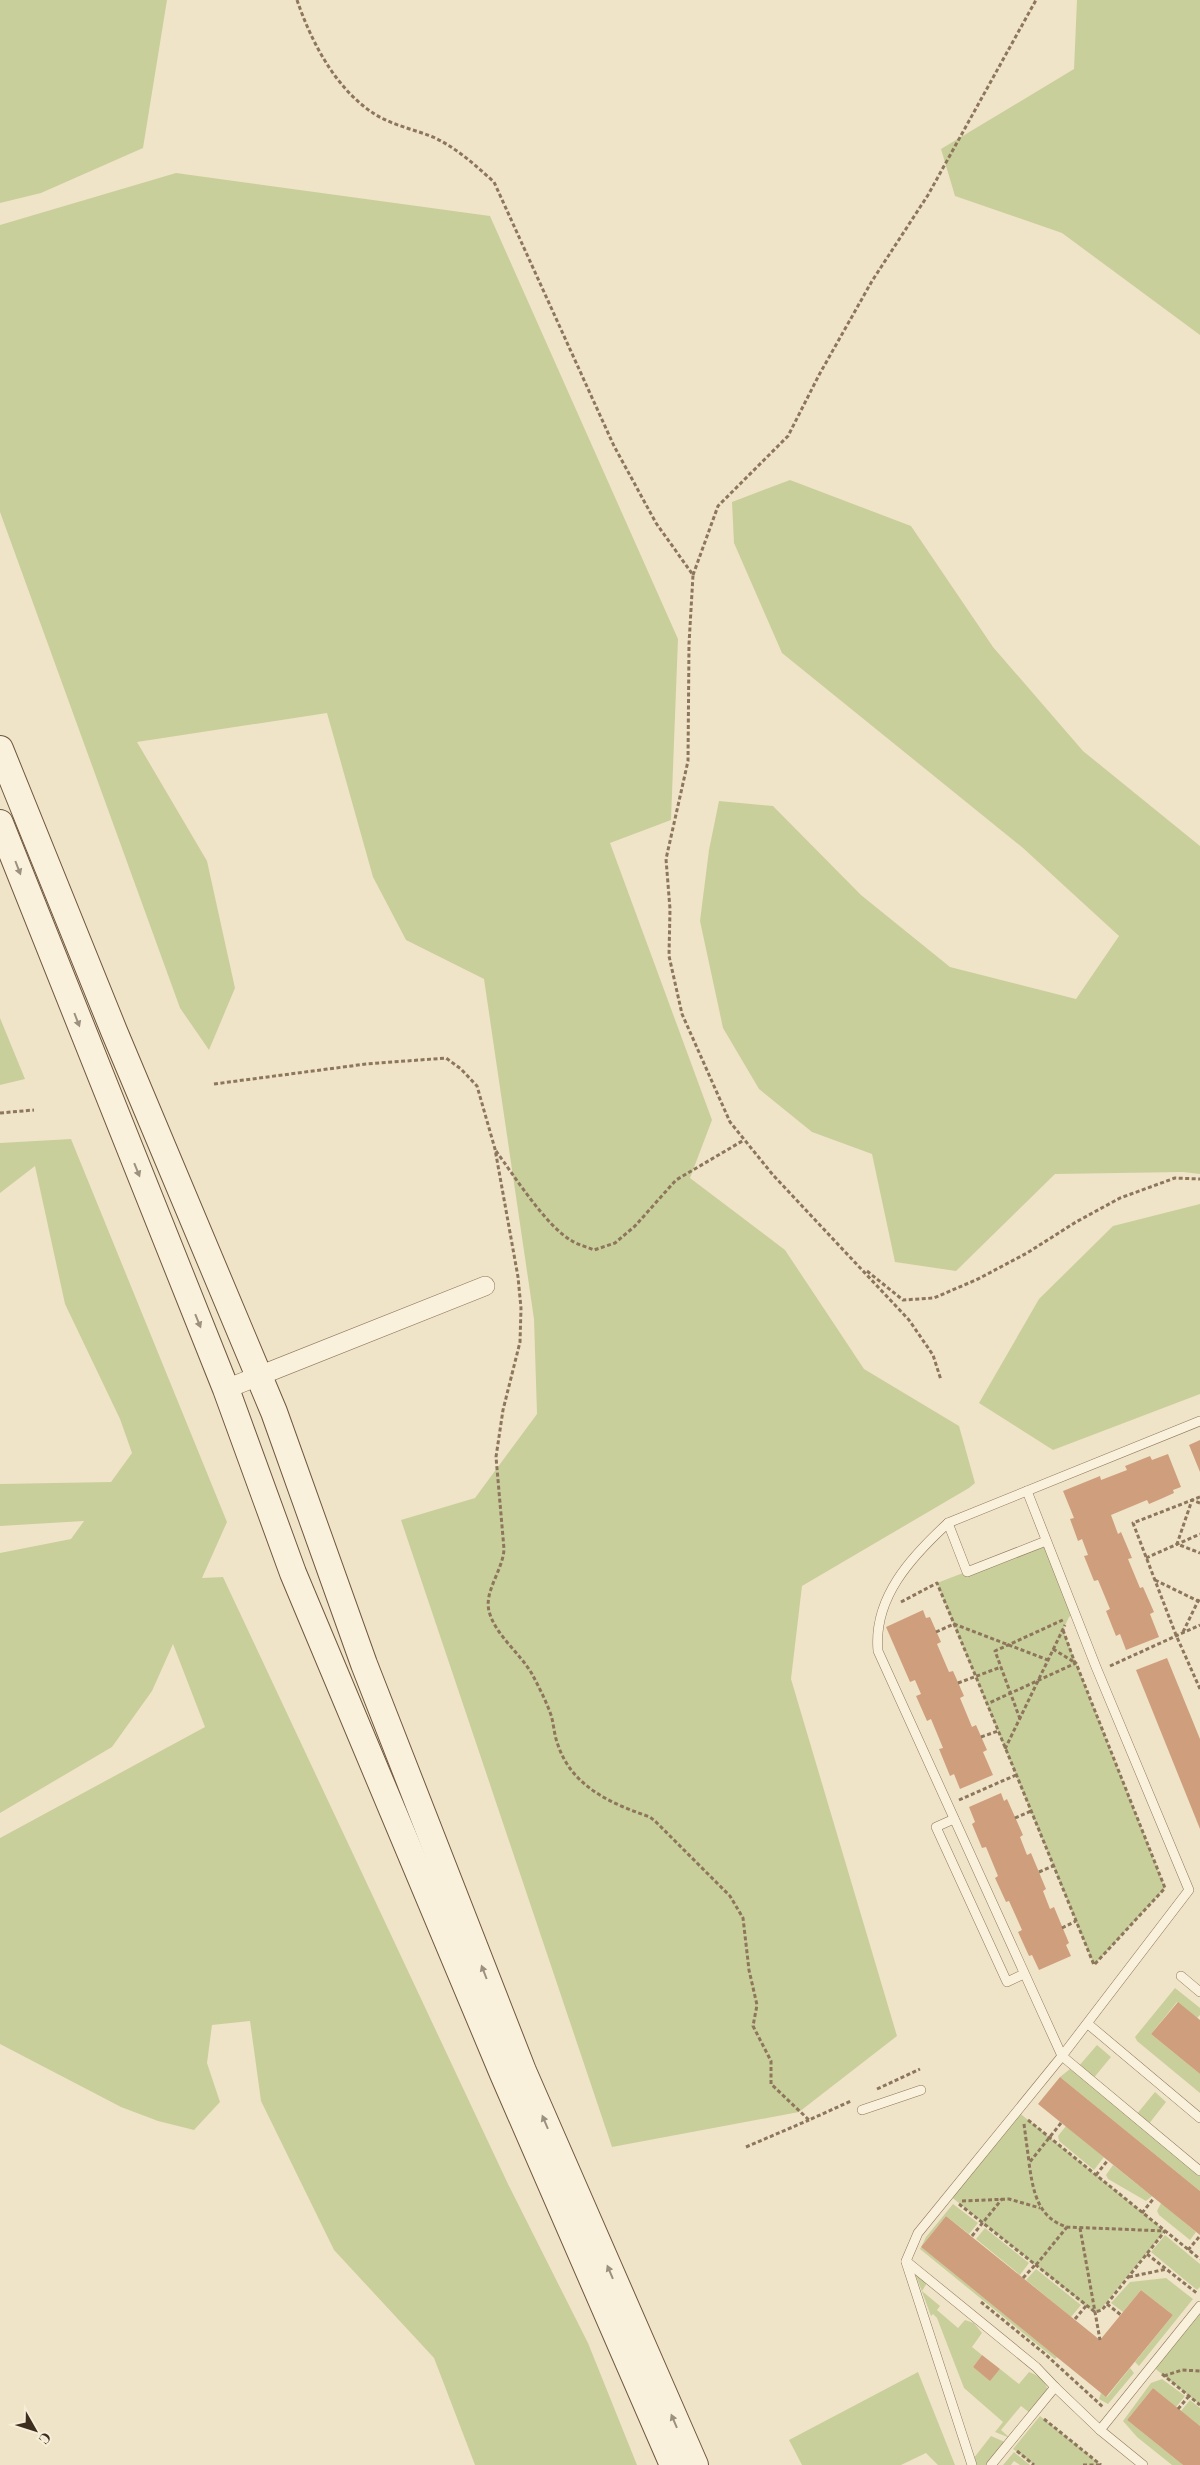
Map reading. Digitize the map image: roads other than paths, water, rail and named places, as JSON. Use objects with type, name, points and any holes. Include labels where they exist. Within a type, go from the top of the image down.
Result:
[{"type":"main road","points":[[0,749],[111,1022],[274,1412],[364,1664],[523,2071],[695,2465]]},
{"type":"main road","points":[[0,823],[226,1390],[297,1582],[503,2074],[673,2465]]},
{"type":"street","points":[[226,1390],[485,1286]]},
{"type":"lane","points":[[1200,1421],[948,1523],[927,1542],[896,1579],[882,1612],[876,1634],[878,1651],[1062,2056],[1200,2171]]},
{"type":"lane","points":[[972,2465],[906,2261],[918,2234],[1088,2024],[1189,1890],[1098,1672],[1027,1491]]},
{"type":"lane","points":[[948,1523],[967,1572],[1046,1541]]},
{"type":"lane","points":[[954,1819],[936,1827],[940,1836],[1006,1982],[1024,1974]]},
{"type":"lane","points":[[1181,1976],[1200,1992]]},
{"type":"lane","points":[[1088,2024],[1200,2118]]},
{"type":"lane","points":[[862,2110],[921,2090]]},
{"type":"lane","points":[[906,2261],[1036,2367],[1054,2388],[1100,2430],[1143,2465]]},
{"type":"lane","points":[[1100,2430],[1200,2306]]},
{"type":"lane","points":[[991,2465],[1054,2388]]}]
